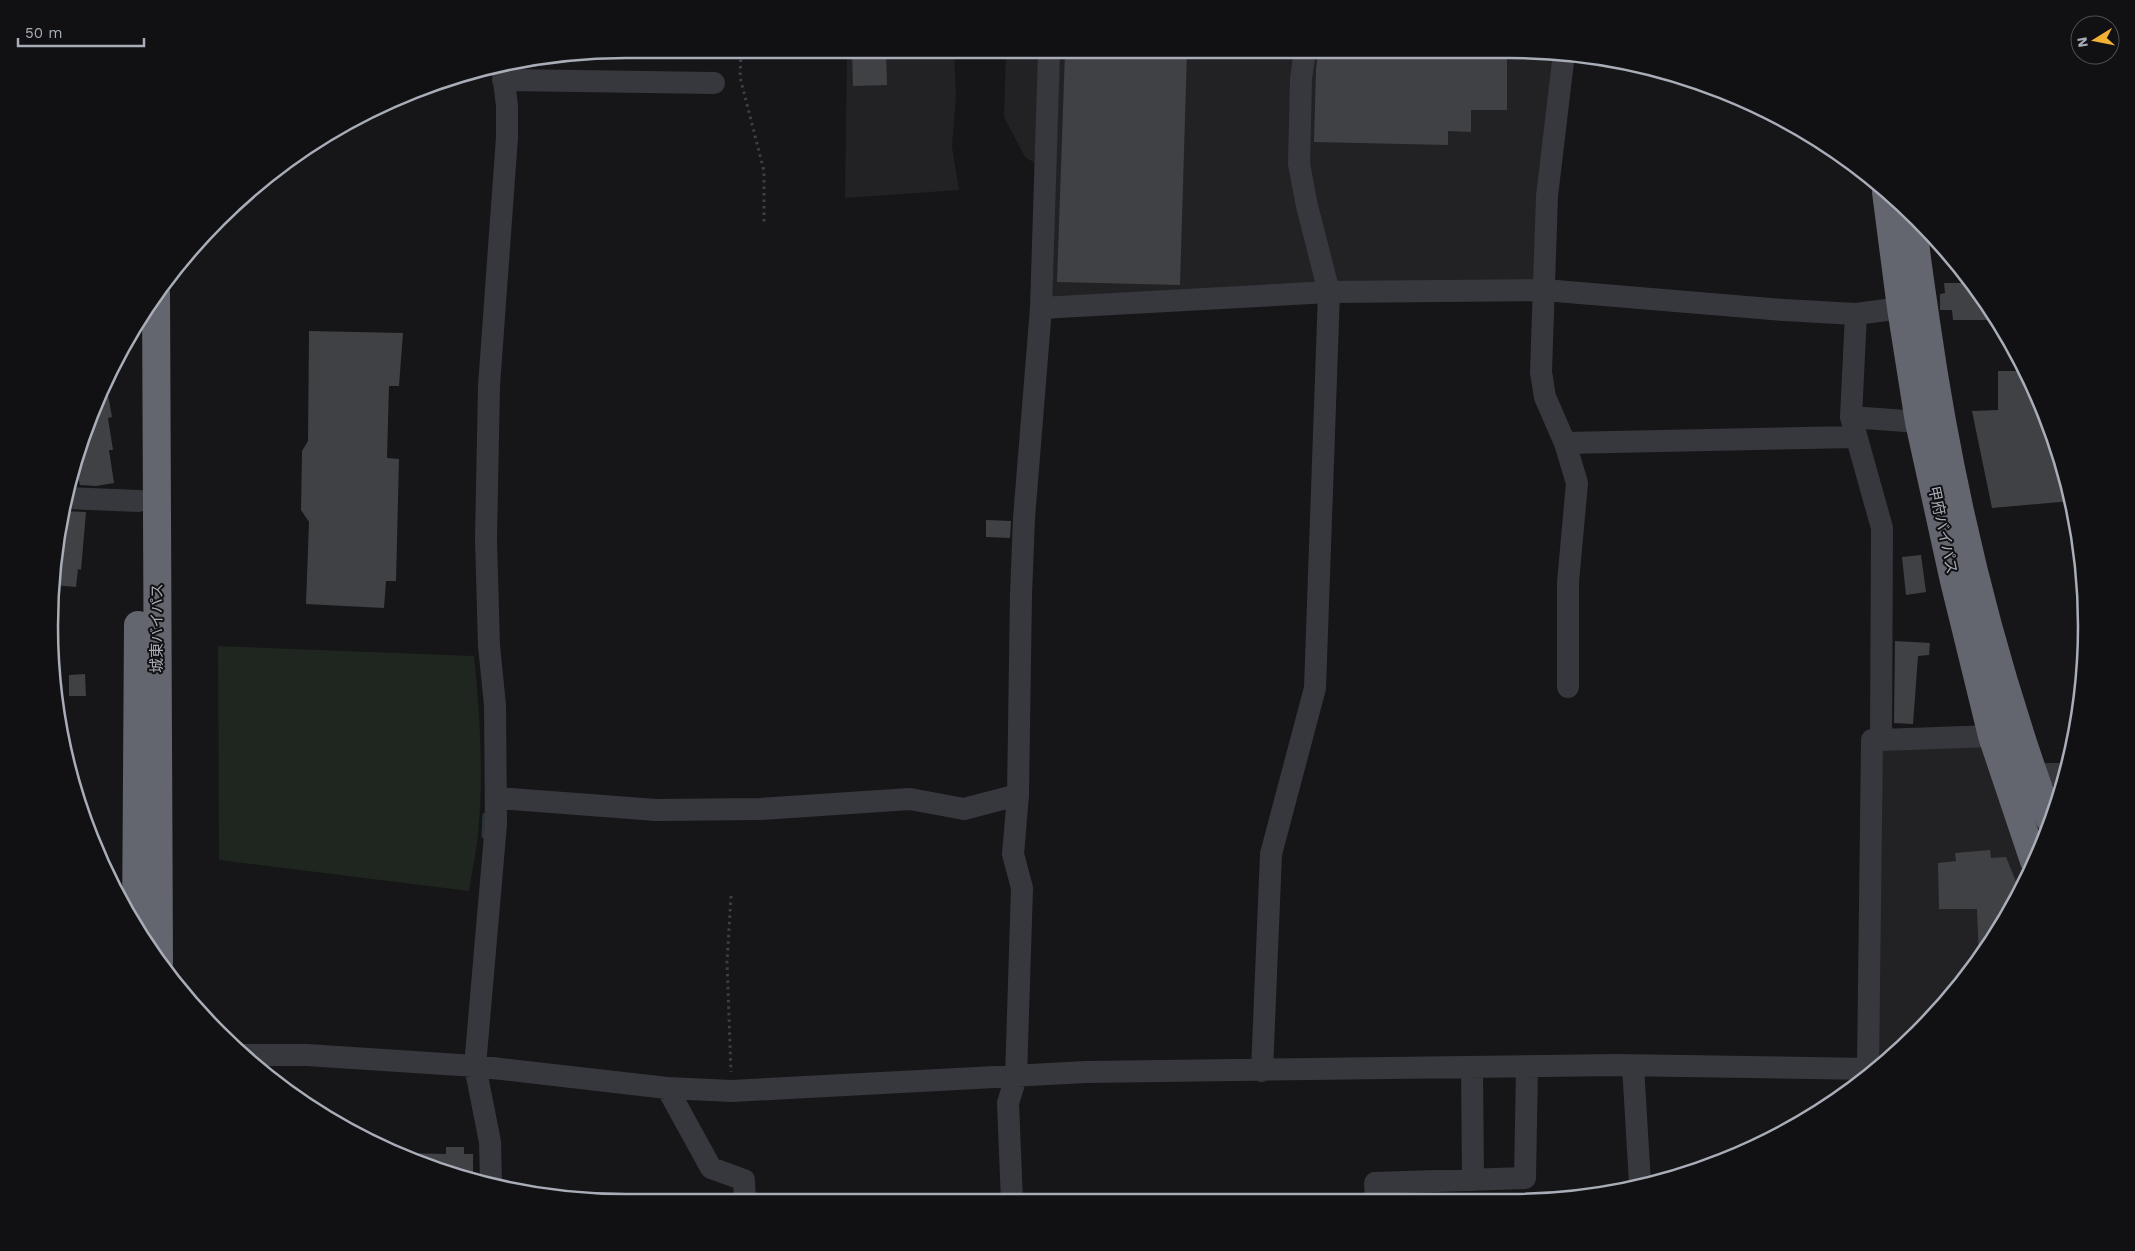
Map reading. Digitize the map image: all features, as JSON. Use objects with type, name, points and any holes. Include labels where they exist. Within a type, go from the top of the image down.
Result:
[{"type":"highway","name":"甲府バイパス","points":[[1887,201],[1901,308],[1919,422],[1954,581],[1992,736],[2031,851]]},
{"type":"highway","name":"甲府バイパス","points":[[1914,227],[1936,394],[1948,456],[1984,612],[2033,774],[2046,810]]},
{"type":"highway","name":"城東バイパス","points":[[156,306],[159,949]]},
{"type":"highway","name":"城東バイパス","points":[[136,913],[139,333]]},
{"type":"street","points":[[1012,1194],[1008,1103],[1016,1077],[1022,888],[1013,854],[1018,795],[1024,518],[1041,308],[1049,58]]},
{"type":"street","points":[[1262,1070],[1271,854],[1315,688],[1329,292],[1307,206],[1299,164],[1303,58]]},
{"type":"street","points":[[1563,60],[1547,196],[1541,372],[1545,397],[1565,443],[1577,483],[1568,582],[1568,687]]},
{"type":"street","points":[[491,1177],[490,1142],[474,1066],[497,798],[495,706],[489,646],[486,547],[489,386],[507,138],[507,106],[502,73],[714,83]]},
{"type":"street","points":[[1041,308],[1329,292],[1544,290],[1784,310],[1856,314],[1901,308]]},
{"type":"street","points":[[1856,314],[1854,427],[1882,528],[1881,740]]},
{"type":"street","points":[[1565,443],[1919,422]]},
{"type":"street","points":[[72,498],[139,501]]},
{"type":"street","points":[[1863,1070],[1872,740],[1992,736]]},
{"type":"street","points":[[2033,774],[2058,774]]},
{"type":"street","points":[[497,798],[656,810],[760,809],[910,799],[964,809],[1018,795]]},
{"type":"street","points":[[254,1055],[307,1056],[474,1066],[667,1088],[732,1091],[1086,1072],[1633,1066],[1860,1072]]},
{"type":"street","points":[[1633,1066],[1640,1178]]},
{"type":"street","points":[[1472,1068],[1473,1180]]},
{"type":"street","points":[[1376,1194],[1375,1183],[1434,1191],[1473,1180],[1525,1178],[1527,1068]]},
{"type":"street","points":[[667,1088],[711,1168],[744,1180],[745,1194]]},
{"type":"path","points":[[741,58],[740,77],[764,171],[764,225]]},
{"type":"path","points":[[730,896],[727,962],[732,1091]]},
{"type":"shaded area","points":[[847,58],[954,58],[956,95],[952,147],[959,190],[845,198]]},
{"type":"shaded area","points":[[1006,58],[1510,58],[1563,60],[1544,290],[1041,308],[1045,169],[1025,157],[1004,117]]},
{"type":"shaded area","points":[[218,646],[474,656],[481,790],[478,834],[469,891],[219,860]]},
{"type":"shaded area","points":[[1992,736],[2031,851],[2019,877],[2001,909],[1982,941],[1960,971],[1937,1000],[1911,1027],[1884,1053],[1857,1074],[1872,740]]},
{"type":"building","points":[[852,58],[886,58],[887,85],[853,86]]},
{"type":"building","points":[[1065,58],[1187,58],[1180,285],[1057,282]]},
{"type":"building","points":[[1317,58],[1507,58],[1507,110],[1471,110],[1471,132],[1448,131],[1448,145],[1314,142]]},
{"type":"building","points":[[1944,283],[1962,283],[1988,320],[1953,320],[1952,310],[1940,310],[1940,294],[1945,293]]},
{"type":"building","points":[[309,331],[403,333],[399,386],[389,386],[387,458],[399,459],[396,581],[386,581],[384,608],[306,604],[309,522],[301,510],[302,451],[308,441]]},
{"type":"building","points":[[1998,371],[2017,371],[2047,443],[2064,502],[1992,508],[1972,411],[1998,410]]},
{"type":"building","points":[[108,393],[112,417],[108,418],[113,450],[109,450],[114,483],[96,486],[80,485],[78,477],[88,443]]},
{"type":"building","points":[[69,511],[86,512],[81,570],[78,569],[76,587],[59,585],[62,551]]},
{"type":"building","points":[[986,520],[1011,521],[1010,538],[986,537]]},
{"type":"building","points":[[1921,555],[1926,592],[1906,595],[1902,557]]},
{"type":"building","points":[[1895,641],[1930,643],[1929,655],[1918,656],[1913,724],[1894,723]]},
{"type":"building","points":[[85,674],[86,696],[69,696],[69,675]]},
{"type":"building","points":[[1990,850],[1991,858],[2006,857],[2016,882],[1979,946],[1977,909],[1939,909],[1938,863],[1956,861],[1955,853]]},
{"type":"building","points":[[446,1147],[464,1147],[464,1154],[473,1154],[473,1172],[417,1153],[446,1154]]},
{"type":"waterway","points":[[484,836],[485,815]]}]
